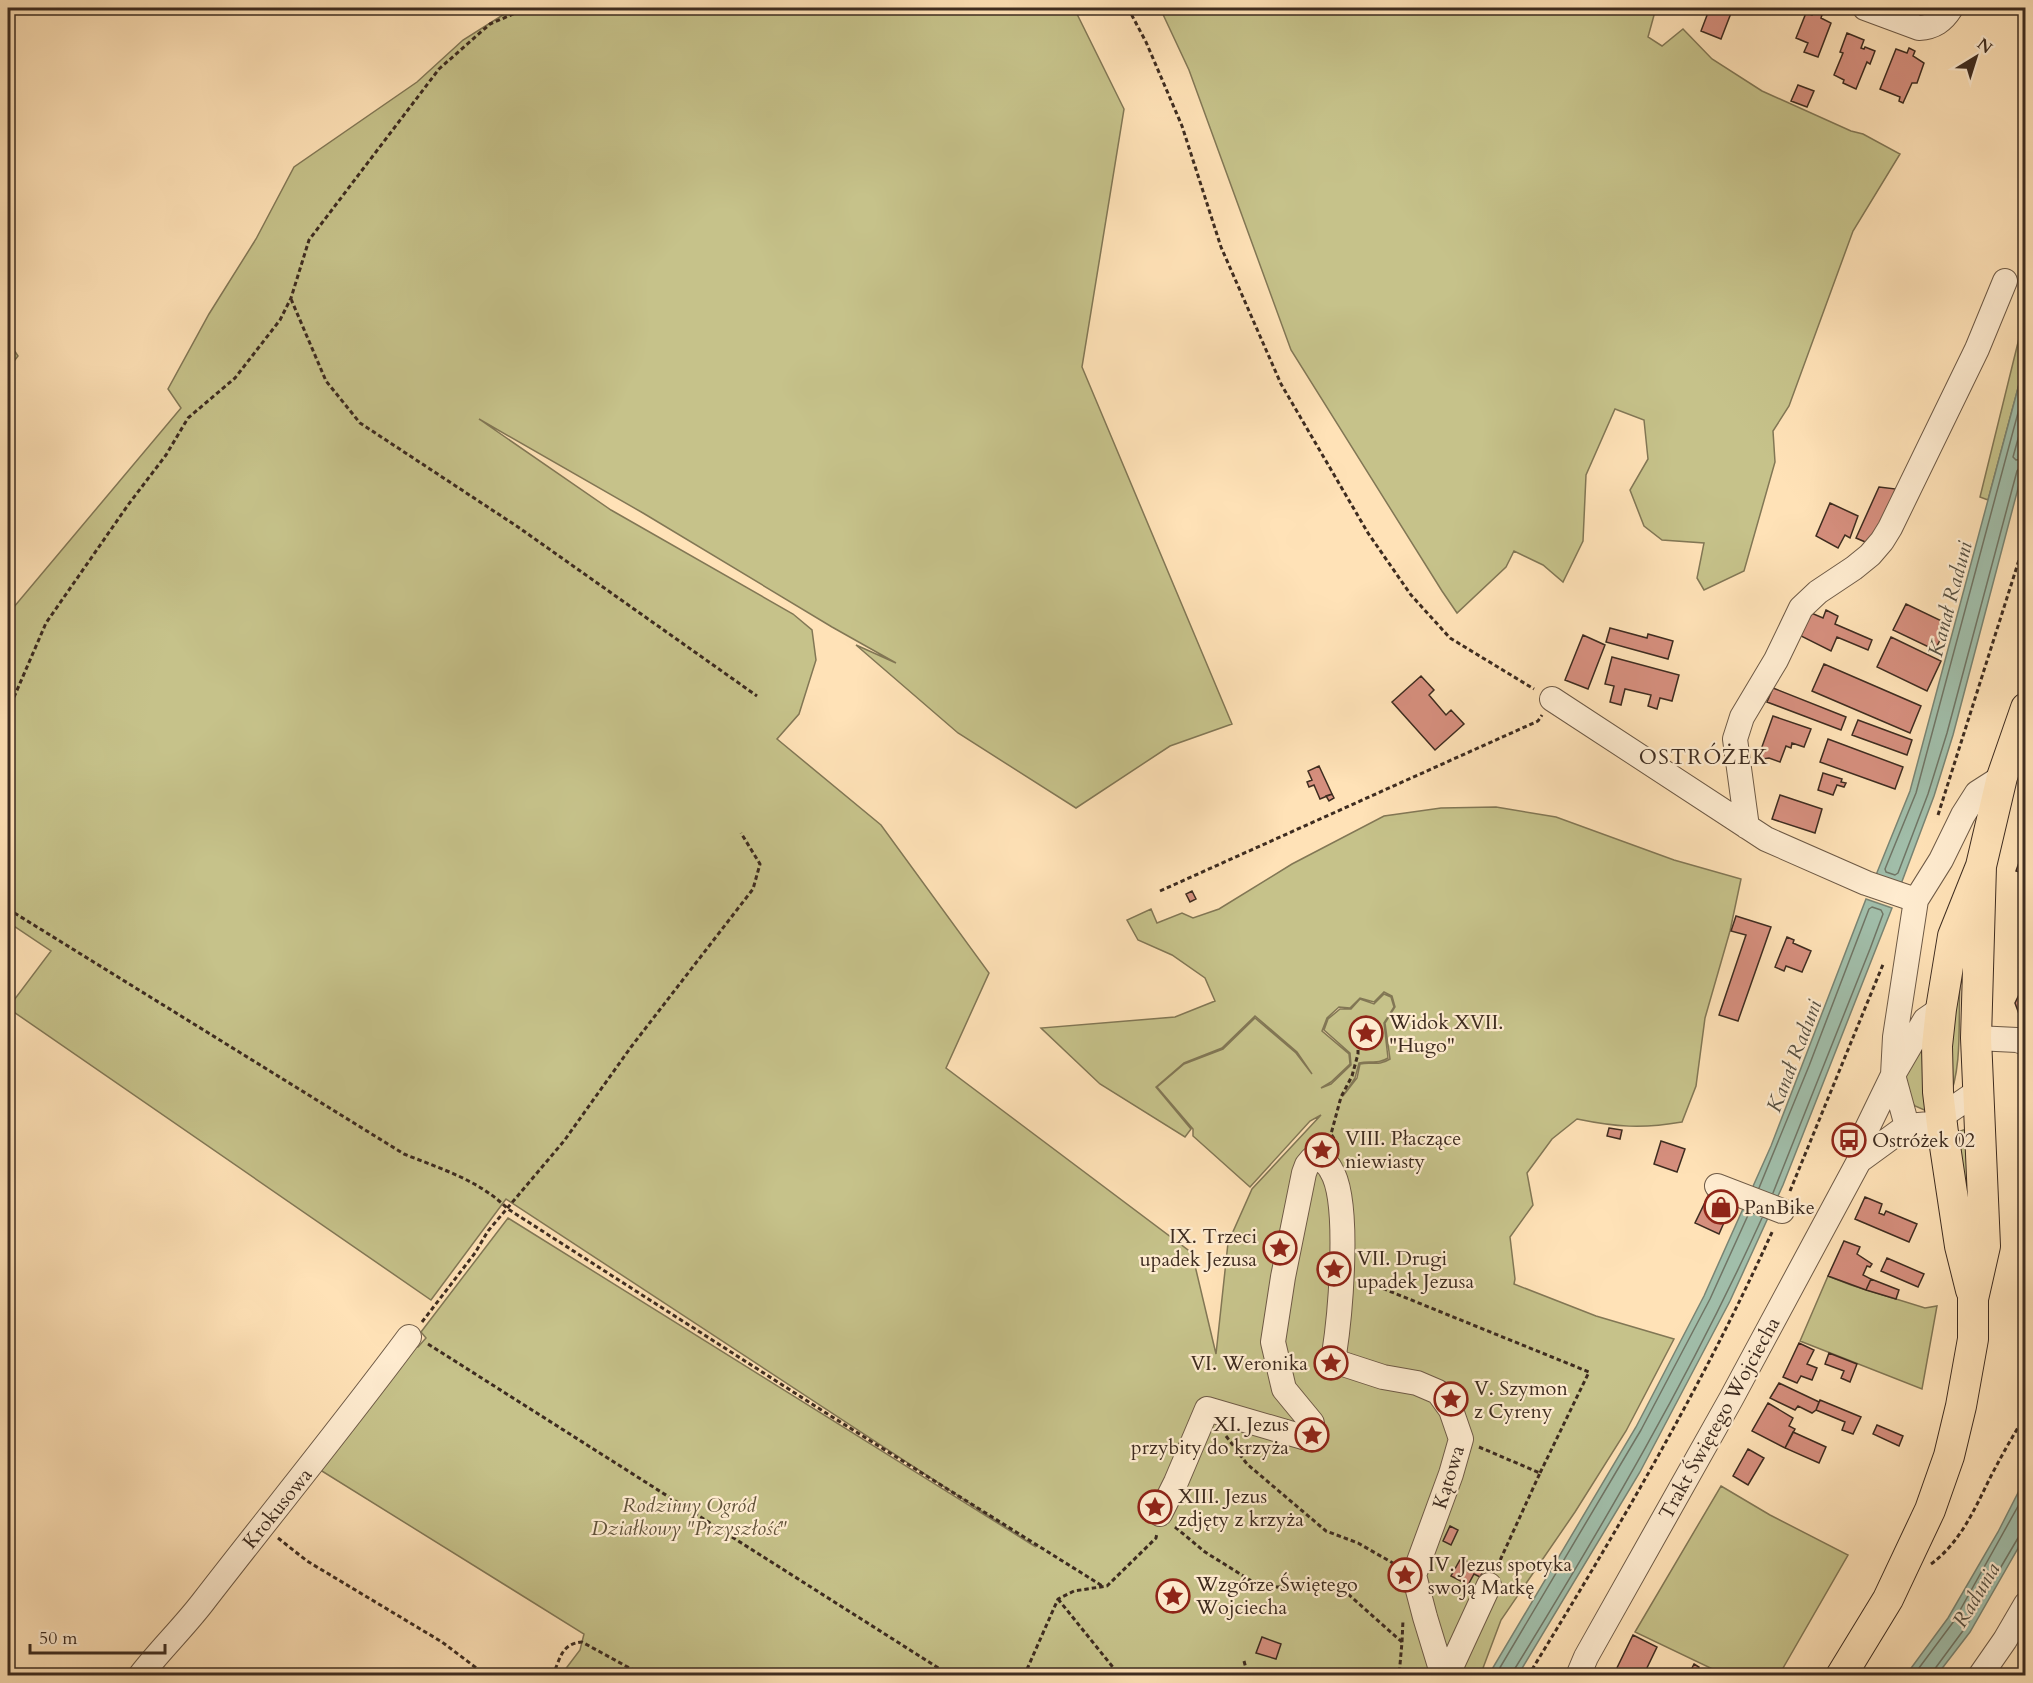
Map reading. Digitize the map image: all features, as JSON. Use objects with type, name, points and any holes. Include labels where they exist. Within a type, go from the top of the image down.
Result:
[{"type":"main road","points":[[1973,1299],[1960,1246],[1941,1116],[1937,1046],[1953,936],[1981,866],[2002,777],[2025,708]]},
{"type":"main road","points":[[1841,1676],[1888,1599],[1930,1510],[1949,1456],[1973,1339],[1973,1299],[1984,1246],[1976,1038],[1981,866]]},
{"type":"street","points":[[1864,8],[1919,28],[1938,24],[1951,8]]},
{"type":"street","points":[[1747,827],[1735,739],[1742,717],[1776,660],[1801,608],[1818,592],[1854,568],[1882,541],[1923,464],[1977,349],[2005,281]]},
{"type":"street","points":[[1552,699],[1766,839],[1866,883],[1909,898]]},
{"type":"street","name":"Trakt Świętego Wojciecha","points":[[1907,1126],[1893,1075],[1909,898],[1941,860],[1963,815],[1977,793],[2002,777]]},
{"type":"street","name":"Trakt Świętego Wojciecha","points":[[1578,1676],[1586,1657],[1731,1399],[1859,1161],[1860,1143],[1893,1075],[1925,1020],[1941,1009]]},
{"type":"street","points":[[1976,1038],[2017,1040],[2025,1043]]},
{"type":"street","name":"Trakt Świętego Wojciecha","points":[[1859,1161],[1907,1126],[1930,1124],[1977,1092]]},
{"type":"street","points":[[1160,1514],[1206,1409],[1303,1437],[1312,1423],[1284,1389],[1273,1342],[1283,1277],[1306,1165],[1312,1159],[1325,1162]]},
{"type":"street","name":"Kątowa","points":[[1325,1162],[1332,1170],[1336,1180],[1341,1210],[1339,1322],[1334,1355],[1340,1363],[1383,1377],[1417,1383],[1438,1392],[1451,1410],[1461,1439],[1451,1474],[1414,1575]]},
{"type":"street","points":[[1717,1186],[1777,1209]]},
{"type":"street","name":"Krokusowa","points":[[140,1676],[416,1339]]},
{"type":"street","points":[[1414,1575],[1425,1617],[1445,1676]]},
{"type":"street","points":[[1445,1676],[1489,1585]]},
{"type":"street","points":[[1980,1676],[2005,1640],[2025,1604]]},
{"type":"path","points":[[8,711],[46,623],[128,505],[166,455],[188,418],[235,378],[280,320],[291,298],[309,240],[439,69],[490,24],[527,8]]},
{"type":"path","points":[[1128,8],[1146,42],[1182,126],[1221,247],[1281,384],[1368,533],[1411,595],[1450,638],[1552,699],[1538,721],[1160,891]]},
{"type":"path","points":[[291,298],[326,381],[360,423],[518,527],[757,696]]},
{"type":"path","points":[[1948,785],[2025,538]]},
{"type":"path","points":[[741,833],[760,864],[753,889],[631,1047],[564,1141],[488,1231],[416,1339],[951,1676]]},
{"type":"path","points":[[8,909],[404,1154],[466,1179],[492,1194],[508,1209],[826,1413],[1104,1587]]},
{"type":"path","points":[[1528,1676],[1668,1441],[1738,1307],[1777,1209],[1886,958]]},
{"type":"path","points":[[1325,1162],[1340,1157],[1340,1148],[1331,1134],[1341,1097],[1352,1076],[1358,1054],[1358,1027]]},
{"type":"path","points":[[1341,1272],[1589,1372],[1489,1585]]},
{"type":"path","points":[[1206,1409],[1247,1464],[1326,1532],[1358,1543],[1414,1575]]},
{"type":"path","points":[[1929,1566],[1945,1554],[1962,1532],[2025,1415]]},
{"type":"path","points":[[1461,1439],[1540,1473]]},
{"type":"path","points":[[1024,1676],[1058,1599],[1074,1591],[1107,1586],[1156,1538],[1160,1514]]},
{"type":"path","points":[[1160,1514],[1205,1552],[1261,1587],[1340,1587],[1402,1642]]},
{"type":"path","points":[[256,1533],[273,1535],[308,1562],[411,1623],[490,1676]]},
{"type":"path","points":[[1058,1599],[1120,1676]]},
{"type":"path","points":[[1399,1676],[1403,1613]]},
{"type":"path","points":[[552,1676],[564,1650],[571,1643],[582,1642],[645,1676]]},
{"type":"path","points":[[1244,1661],[1248,1676]]},
{"type":"green space","name":"Rodzinny Ogród Działkowy \"Przyszłość\"","points":[[514,8],[1074,8],[1124,109],[1082,367],[1232,724],[1170,746],[1076,808],[958,733],[856,645],[896,663],[479,419],[611,510],[793,614],[812,630],[816,660],[799,714],[777,739],[881,825],[989,973],[946,1068],[1192,1253],[1216,1354],[1228,1243],[1252,1189],[1321,1115],[1310,1121],[1250,1187],[1193,1136],[1193,1129],[1157,1087],[1184,1064],[1223,1049],[1255,1018],[1296,1053],[1312,1074],[1297,1052],[1255,1016],[1222,1048],[1184,1063],[1156,1087],[1191,1129],[1185,1137],[1100,1084],[1041,1028],[1175,1017],[1215,1001],[1205,978],[1172,955],[1138,940],[1127,920],[1151,909],[1157,923],[1182,913],[1193,918],[1219,909],[1292,864],[1384,816],[1441,808],[1496,807],[1556,817],[1674,860],[1741,879],[1730,931],[1705,1018],[1696,1086],[1682,1122],[1654,1126],[1629,1126],[1577,1119],[1552,1139],[1527,1173],[1533,1205],[1510,1237],[1514,1284],[1596,1316],[1674,1339],[1626,1431],[1575,1512],[1501,1620],[1480,1676],[561,1675],[580,1650],[584,1634],[317,1468],[410,1346],[418,1347],[426,1338],[421,1332],[508,1218],[1036,1547],[506,1199],[431,1300],[8,1008],[51,951],[8,922],[8,614],[181,408],[168,389],[209,314],[256,239],[294,167],[417,82],[463,40]],"holes":[[[1384,992],[1392,996],[1395,1007],[1385,1023],[1390,1059],[1382,1063],[1360,1064],[1357,1078],[1343,1096],[1355,1078],[1359,1063],[1388,1058],[1384,1023],[1394,1007],[1391,997],[1384,994],[1374,1004],[1360,999],[1351,1009],[1340,1009],[1328,1019],[1324,1030],[1350,1053],[1351,1065],[1331,1084],[1321,1088],[1350,1064],[1349,1054],[1322,1031],[1327,1018],[1339,1007],[1350,1008],[1360,998],[1374,1002]]]},
{"type":"green space","points":[[1160,8],[1656,8],[1648,37],[1662,46],[1683,29],[1712,59],[1762,91],[1851,131],[1863,134],[1900,154],[1853,231],[1789,406],[1773,431],[1775,462],[1744,571],[1704,590],[1697,578],[1704,543],[1662,540],[1644,526],[1630,490],[1648,459],[1644,420],[1615,409],[1586,475],[1583,541],[1563,582],[1543,565],[1514,551],[1506,567],[1457,613],[1291,350],[1189,70]]},
{"type":"green space","points":[[2025,314],[2025,362],[1988,500],[1980,497]]},
{"type":"green space","points":[[8,341],[18,356],[8,369]]},
{"type":"green space","points":[[1960,983],[1958,1059],[1953,1088],[1948,1100],[1946,1057]]},
{"type":"green space","points":[[1925,1038],[1929,1112],[1915,1106],[1908,1098],[1905,1073]]},
{"type":"green space","points":[[1969,1128],[1975,1274],[1952,1134]]},
{"type":"green space","points":[[1828,1276],[1925,1308],[1937,1306],[1922,1389],[1800,1341]]},
{"type":"green space","points":[[1721,1486],[1770,1515],[1848,1555],[1779,1675],[1725,1675],[1635,1632]]},
{"type":"water","points":[[2025,362],[2025,462],[1953,735],[1934,796],[1901,884],[1876,875],[1910,791]]},
{"type":"water","points":[[1866,899],[1892,908],[1783,1185],[1730,1301],[1640,1472],[1518,1675],[1488,1676],[1636,1427],[1704,1296],[1771,1146]]},
{"type":"water","name":"Radunia","points":[[2025,1479],[2025,1536],[1970,1632],[1937,1675],[1906,1675],[1948,1618],[1998,1532]]},
{"type":"building","points":[[1708,8],[1733,8],[1721,39],[1701,31]]},
{"type":"building","points":[[1813,11],[1831,23],[1818,57],[1804,52],[1808,43],[1796,38],[1806,13],[1812,15]]},
{"type":"building","points":[[1847,33],[1864,40],[1861,48],[1865,47],[1875,51],[1870,64],[1867,62],[1856,89],[1843,83],[1844,80],[1834,75],[1843,53],[1840,52]]},
{"type":"building","points":[[1909,48],[1915,51],[1913,56],[1924,63],[1917,83],[1912,83],[1903,103],[1899,101],[1900,97],[1880,89],[1896,49],[1907,53]]},
{"type":"building","points":[[1798,85],[1814,91],[1807,107],[1791,101]]},
{"type":"building","points":[[1879,487],[1896,489],[1870,544],[1856,538]]},
{"type":"building","points":[[1830,503],[1858,516],[1850,538],[1845,535],[1838,548],[1816,536]]},
{"type":"building","points":[[1906,604],[1948,624],[1935,650],[1893,630]]},
{"type":"building","points":[[1826,610],[1838,616],[1835,624],[1872,640],[1868,650],[1837,637],[1831,651],[1799,635],[1809,612],[1823,618]]},
{"type":"building","points":[[1610,628],[1647,638],[1648,634],[1673,641],[1668,659],[1606,642]]},
{"type":"building","points":[[1583,635],[1605,645],[1588,689],[1565,680]]},
{"type":"building","points":[[1891,637],[1941,661],[1927,691],[1877,667]]},
{"type":"building","points":[[1612,657],[1679,675],[1672,701],[1660,698],[1657,709],[1648,706],[1651,695],[1625,689],[1621,705],[1610,702],[1614,686],[1605,684]]},
{"type":"building","points":[[1824,664],[1921,706],[1910,733],[1812,691]]},
{"type":"building","points":[[1421,676],[1434,690],[1429,695],[1446,715],[1451,710],[1464,724],[1435,750],[1392,702]]},
{"type":"building","points":[[1773,688],[1846,717],[1841,730],[1767,702]]},
{"type":"building","points":[[1773,716],[1811,729],[1804,747],[1792,743],[1791,748],[1786,746],[1780,762],[1769,758],[1762,759],[1759,755]]},
{"type":"building","points":[[1858,720],[1912,740],[1907,755],[1852,735]]},
{"type":"building","points":[[1828,739],[1903,767],[1895,789],[1820,762]]},
{"type":"building","points":[[1319,766],[1332,794],[1320,799],[1314,785],[1309,787],[1307,782],[1312,780],[1308,771]]},
{"type":"building","points":[[1823,773],[1842,779],[1841,782],[1846,783],[1844,787],[1837,785],[1833,795],[1818,790]]},
{"type":"building","points":[[1332,794],[1334,798],[1329,801],[1326,796]]},
{"type":"building","points":[[1780,795],[1822,809],[1815,833],[1772,819]]},
{"type":"building","points":[[2026,843],[2026,874],[2016,871]]},
{"type":"building","points":[[1192,891],[1196,899],[1190,902],[1186,894]]},
{"type":"building","points":[[1736,916],[1771,927],[1738,1021],[1719,1015],[1746,935],[1731,931]]},
{"type":"building","points":[[1787,937],[1794,940],[1793,943],[1811,951],[1802,972],[1786,966],[1784,971],[1775,967]]},
{"type":"building","points":[[2026,980],[2026,1017],[2019,1014],[2015,1003]]},
{"type":"building","points":[[1609,1128],[1622,1130],[1620,1139],[1607,1136]]},
{"type":"building","points":[[1661,1141],[1685,1149],[1677,1172],[1654,1164]]},
{"type":"building","points":[[1710,1192],[1733,1202],[1719,1234],[1695,1223]]},
{"type":"building","points":[[1865,1197],[1882,1204],[1879,1213],[1884,1215],[1886,1211],[1917,1224],[1909,1242],[1855,1219]]},
{"type":"building","points":[[1844,1241],[1860,1247],[1857,1254],[1872,1264],[1870,1267],[1867,1266],[1863,1275],[1871,1279],[1866,1290],[1828,1276]]},
{"type":"building","points":[[1887,1258],[1924,1274],[1918,1287],[1881,1271]]},
{"type":"building","points":[[1871,1279],[1899,1290],[1896,1299],[1866,1290]]},
{"type":"building","points":[[1799,1343],[1814,1350],[1807,1364],[1817,1368],[1812,1380],[1801,1376],[1797,1383],[1783,1377]]},
{"type":"building","points":[[1829,1353],[1857,1364],[1850,1382],[1841,1378],[1844,1371],[1825,1364]]},
{"type":"building","points":[[1779,1383],[1819,1402],[1816,1410],[1812,1413],[1798,1406],[1795,1410],[1770,1398]]},
{"type":"building","points":[[1820,1400],[1861,1417],[1853,1434],[1842,1430],[1845,1422],[1816,1410]]},
{"type":"building","points":[[1768,1403],[1793,1418],[1789,1426],[1795,1429],[1785,1448],[1752,1431]]},
{"type":"building","points":[[1877,1425],[1903,1436],[1899,1446],[1873,1434]]},
{"type":"building","points":[[1793,1432],[1826,1447],[1819,1463],[1785,1448]]},
{"type":"building","points":[[1748,1449],[1764,1458],[1748,1485],[1733,1476]]},
{"type":"building","points":[[1450,1526],[1458,1530],[1451,1545],[1443,1541]]},
{"type":"building","points":[[1461,1558],[1483,1571],[1480,1577],[1474,1574],[1468,1585],[1451,1576]]},
{"type":"building","points":[[1633,1635],[1657,1647],[1643,1676],[1613,1676]]},
{"type":"building","points":[[1262,1637],[1281,1644],[1276,1659],[1256,1653]]},
{"type":"building","points":[[1694,1664],[1699,1667],[1696,1675],[1690,1672]]},
{"type":"building","points":[[1704,1669],[1711,1672],[1709,1676],[1701,1676]]},
{"type":"place","name":"Widok XVII. \"Hugo\"","points":[[1366,1033]]},
{"type":"place","name":"Ostróżek 02","points":[[1849,1140]]},
{"type":"place","name":"VIII. Płaczące niewiasty","points":[[1322,1150]]},
{"type":"place","name":"PanBike","points":[[1721,1207]]},
{"type":"place","name":"IX. Trzeci upadek Jezusa","points":[[1280,1248]]},
{"type":"place","name":"VII. Drugi upadek Jezusa","points":[[1334,1269]]},
{"type":"place","name":"VI. Weronika","points":[[1331,1363]]},
{"type":"place","name":"V. Szymon z Cyreny","points":[[1451,1399]]},
{"type":"place","name":"XI. Jezus przybity do krzyża","points":[[1312,1435]]},
{"type":"place","name":"XIII. Jezus zdjęty z krzyża","points":[[1155,1507]]},
{"type":"place","name":"IV. Jezus spotyka swoją Matkę","points":[[1405,1575]]},
{"type":"place","name":"Wzgórze Świętego Wojciecha","points":[[1173,1596]]},
{"type":"district","name":"OSTRÓŻEK","points":[[1704,757]]},
{"type":"water label","name":"Kanał Raduni","points":[[1950,599]]},
{"type":"water label","name":"Kanał Raduni","points":[[1794,1056]]}]
